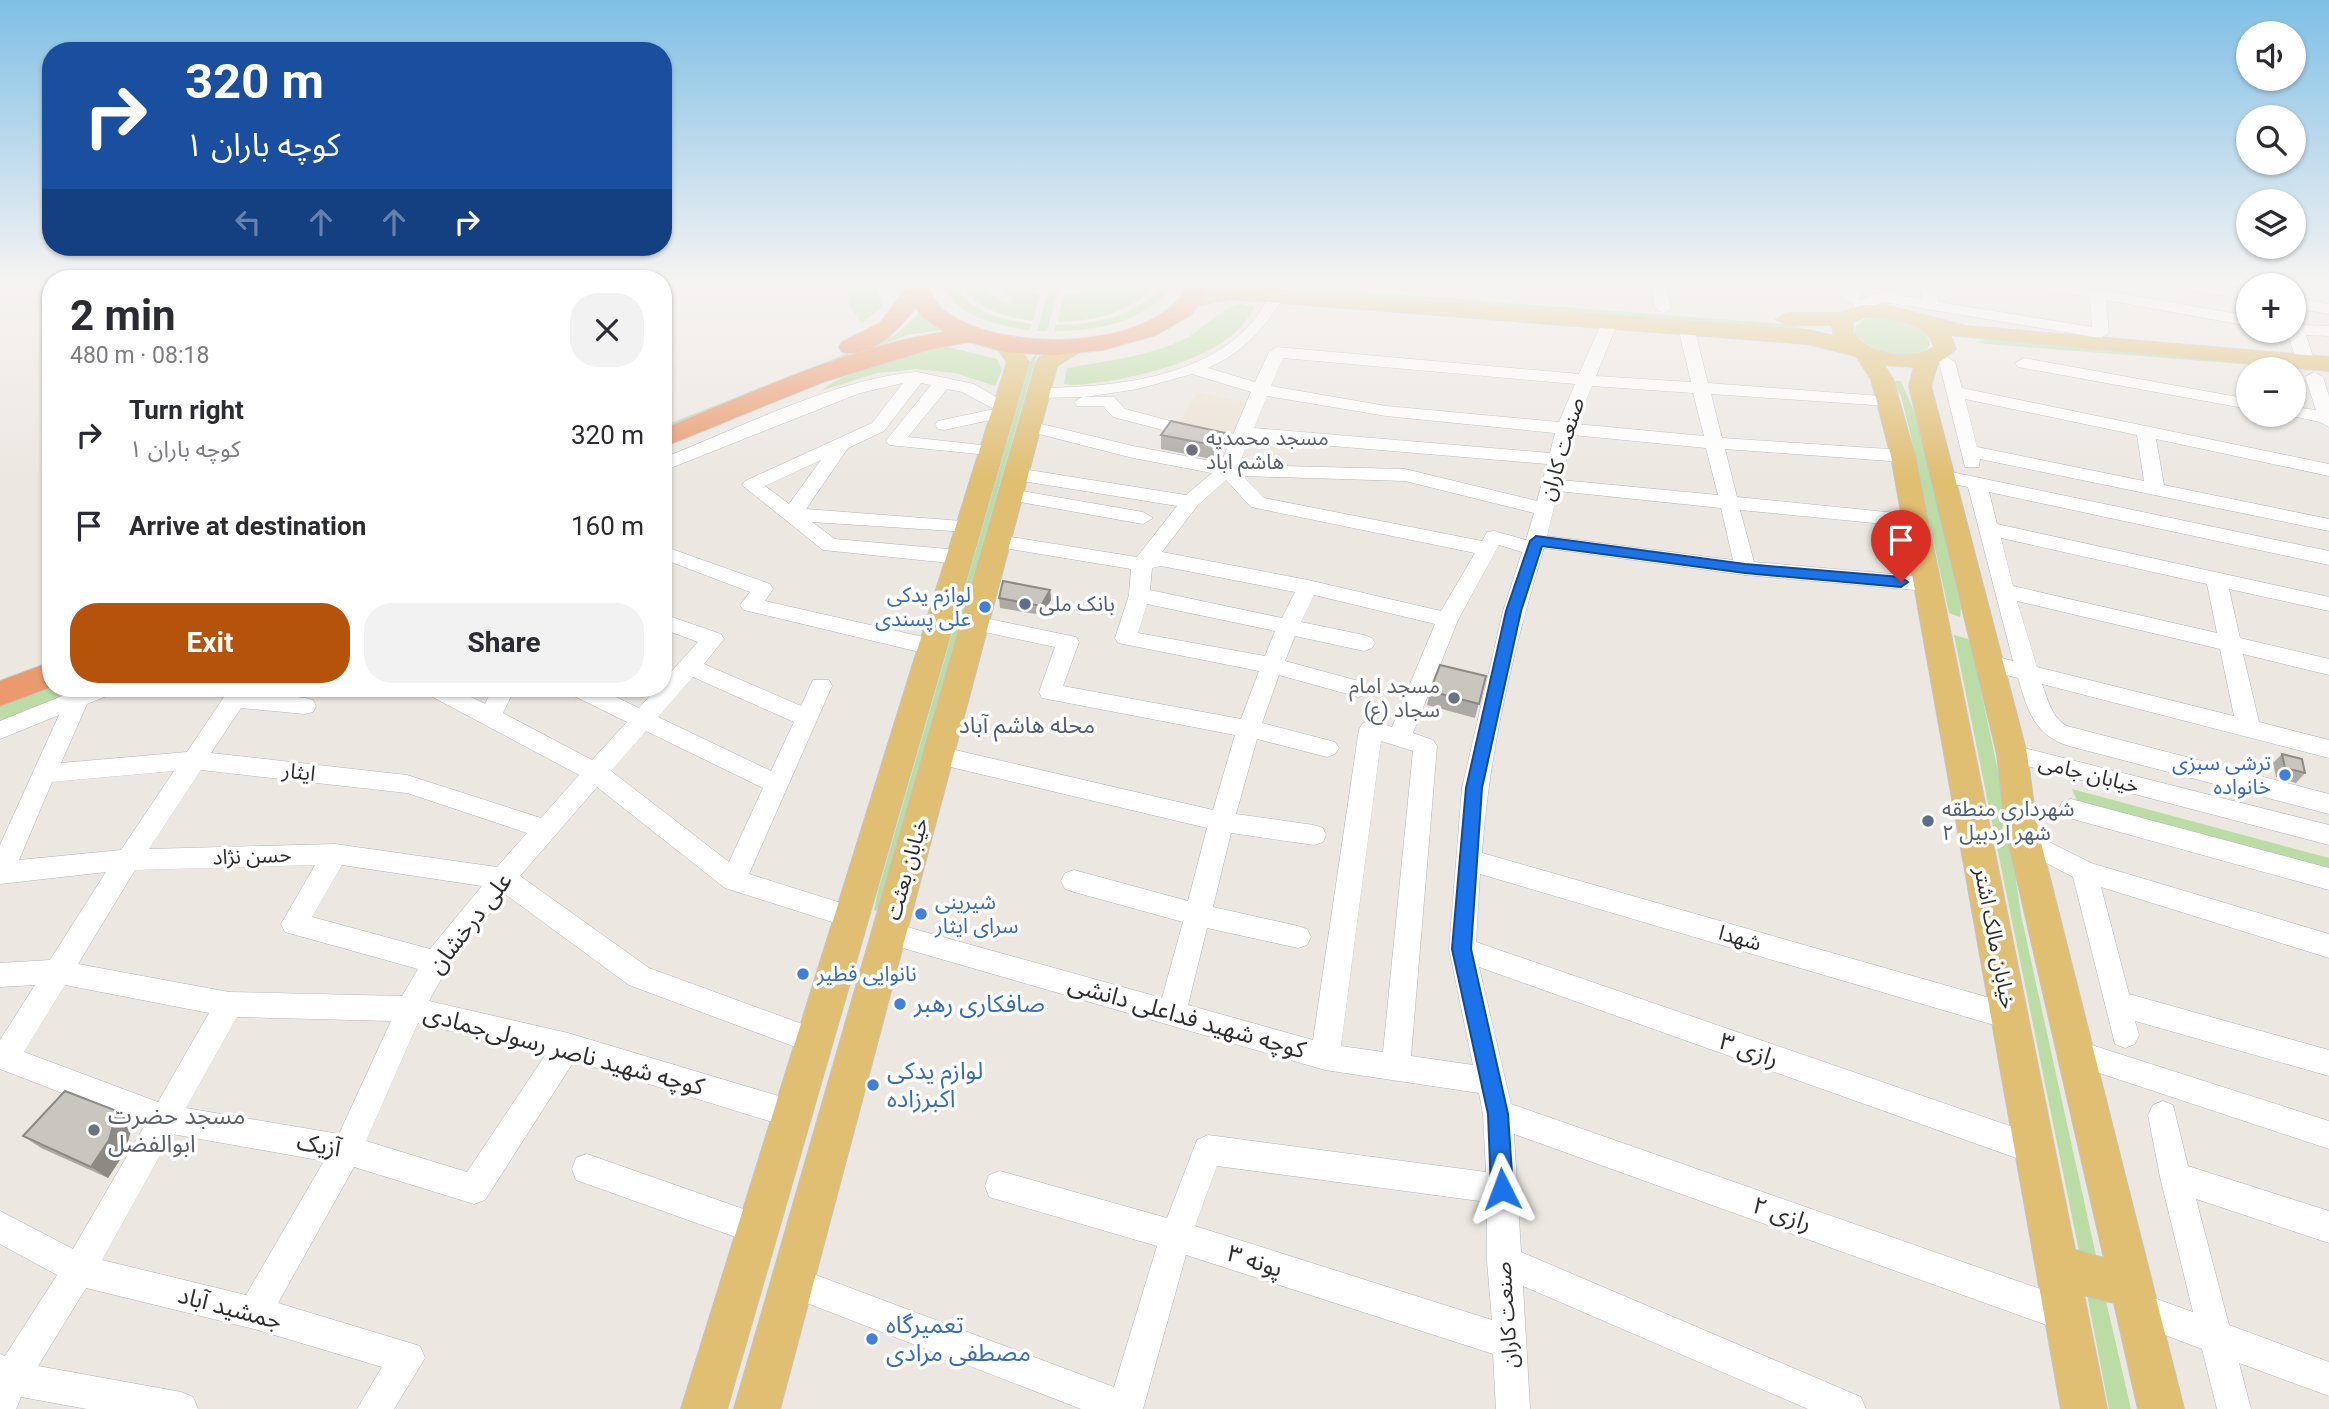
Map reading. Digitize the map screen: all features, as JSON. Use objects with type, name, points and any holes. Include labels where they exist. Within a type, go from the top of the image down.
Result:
[{"type":"highway","points":[[672,415],[846,348]]},
{"type":"highway","points":[[672,435],[899,348]]},
{"type":"highway","points":[[754,428],[820,376]]},
{"type":"highway","points":[[0,675],[42,659]]},
{"type":"highway","points":[[0,694],[42,678]]},
{"type":"main road","name":"خیابان بعثت","points":[[704,1409],[932,647],[975,541],[1013,484],[1012,415],[1018,362],[1008,348]]},
{"type":"main road","name":"خیابان بعثت","points":[[757,1409],[975,623],[975,541],[991,452],[1012,415],[1049,393],[1047,363],[1075,348]]},
{"type":"main road","points":[[1857,348],[1892,360],[1933,366]]},
{"type":"main road","points":[[1945,348],[1933,366],[1942,476],[2012,754],[2025,840],[2161,1409]]},
{"type":"main road","points":[[1885,390],[1898,376],[1933,366],[1957,348]]},
{"type":"main road","points":[[2039,348],[2236,370]]},
{"type":"main road","points":[[2055,348],[2315,372]]},
{"type":"main road","name":"خیابان مالک اشتر","points":[[1860,349],[1885,390],[1903,456],[2084,1409]]},
{"type":"main road","points":[[1935,625],[1986,648]]},
{"type":"main road","points":[[851,917],[889,933]]},
{"type":"main road","points":[[2057,1266],[2134,1297]]},
{"type":"street","points":[[1049,393],[1128,386],[1191,368],[1229,348]]},
{"type":"street","name":"صنعت کاران","points":[[1513,1409],[1503,1261],[1498,1114],[1462,949],[1474,788],[1514,611],[1552,485],[1565,429],[1598,348]]},
{"type":"street","points":[[1691,348],[1745,568]]},
{"type":"street","points":[[2304,348],[2315,372],[2329,419],[2306,414]]},
{"type":"street","points":[[1358,689],[1271,665],[1126,638],[1139,595],[1142,564],[1191,502],[1227,470],[1277,352],[1702,389],[1885,390]]},
{"type":"street","points":[[2024,363],[2236,402]]},
{"type":"street","points":[[1933,366],[1955,392],[2027,673],[2041,713],[2049,727],[2069,737],[2329,804]]},
{"type":"street","points":[[1191,368],[1262,390],[1386,411],[1715,443],[1903,456]]},
{"type":"street","points":[[917,377],[878,426],[840,446],[751,485],[830,545],[975,541]]},
{"type":"street","points":[[672,461],[853,389],[891,379],[917,377],[980,393],[1012,415],[1133,452],[1227,470],[1405,475],[1543,509]]},
{"type":"street","points":[[943,383],[895,441],[991,452]]},
{"type":"street","points":[[1955,392],[2329,470]]},
{"type":"street","points":[[1049,393],[1059,403],[1108,401],[1119,414],[1211,437]]},
{"type":"street","points":[[921,407],[944,425],[947,433],[945,446]]},
{"type":"street","points":[[944,425],[1012,415]]},
{"type":"street","points":[[2145,431],[2155,489]]},
{"type":"street","points":[[1242,433],[1559,459]]},
{"type":"street","points":[[792,514],[840,446]]},
{"type":"street","points":[[1969,451],[2329,525]]},
{"type":"street","points":[[1227,470],[1258,503],[1489,549]]},
{"type":"street","points":[[1942,476],[1976,480],[2329,558]]},
{"type":"street","points":[[1013,484],[1191,502]]},
{"type":"street","points":[[1013,484],[1143,518]]},
{"type":"street","points":[[1552,485],[1916,521]]},
{"type":"street","points":[[792,514],[1142,564],[1161,559],[1308,587],[1447,620]]},
{"type":"street","points":[[1989,530],[2329,604]]},
{"type":"street","points":[[1399,738],[1447,620],[1494,537],[1535,545],[1745,568],[1927,584]]},
{"type":"street","points":[[672,555],[762,589],[751,605],[932,647]]},
{"type":"street","points":[[2216,579],[2248,727]]},
{"type":"street","points":[[1172,1012],[1250,729],[1287,625],[1308,587]]},
{"type":"street","points":[[2006,591],[2329,667]]},
{"type":"street","points":[[1139,595],[1364,643]]},
{"type":"street","points":[[975,623],[1068,642],[1050,692],[1250,729],[1327,748]]},
{"type":"street","name":"علی درخشان","points":[[672,624],[713,639],[672,685]]},
{"type":"street","points":[[1986,648],[2027,673],[2329,748]]},
{"type":"street","points":[[689,666],[807,718]]},
{"type":"street","points":[[734,880],[821,686]]},
{"type":"street","points":[[3,1056],[236,697]]},
{"type":"street","points":[[261,697],[305,705]]},
{"type":"street","points":[[453,697],[596,773],[734,880],[851,917]]},
{"type":"street","points":[[490,716],[500,697]]},
{"type":"street","points":[[597,697],[777,784]]},
{"type":"street","name":"علی درخشان","points":[[254,1313],[347,1150],[410,1009],[436,962],[503,878],[548,830],[661,697]]},
{"type":"street","points":[[0,730],[78,698]]},
{"type":"street","points":[[0,873],[78,698]]},
{"type":"street","points":[[1325,1057],[1371,729],[1425,746],[1396,1068]]},
{"type":"street","name":"خیابان جامی","points":[[2012,754],[2329,835]]},
{"type":"street","points":[[938,755],[1224,822],[1314,835]]},
{"type":"street","name":"ایثار","points":[[44,774],[195,760],[407,784],[548,830]]},
{"type":"street","points":[[2071,809],[2329,879]]},
{"type":"street","points":[[2025,840],[2084,871],[2329,946]]},
{"type":"street","points":[[335,854],[294,924],[436,962]]},
{"type":"street","name":"حسن نژاد","points":[[0,873],[128,860],[335,854],[503,878]]},
{"type":"street","name":"شهدا","points":[[1469,860],[2011,1017]]},
{"type":"street","points":[[2084,871],[2125,1035]]},
{"type":"street","points":[[503,878],[639,977],[814,1041]]},
{"type":"street","points":[[1074,881],[1199,915],[1297,937]]},
{"type":"street","name":"کوچه شهید فداعلی دانشی","points":[[889,933],[1325,1057],[1489,1081]]},
{"type":"street","name":"رازی ۳","points":[[1462,949],[2036,1150]]},
{"type":"street","name":"کوچه شهید ناصر رسولی‌جمادی","points":[[0,975],[57,972],[229,1004],[410,1009],[568,1046],[792,1114]]},
{"type":"street","points":[[2117,1003],[2329,1063]]},
{"type":"street","points":[[181,1409],[4,1385],[79,1270],[229,1004]]},
{"type":"street","name":"آزیک","points":[[3,1056],[164,1118],[347,1150],[474,1189],[568,1046]]},
{"type":"street","points":[[2076,1053],[2329,1135]]},
{"type":"street","name":"رازی ۲","points":[[1498,1114],[2066,1315]]},
{"type":"street","points":[[2163,1115],[2175,1177],[2234,1409]]},
{"type":"street","points":[[792,1282],[1125,1409],[1176,1236],[1208,1150],[1502,1189]]},
{"type":"street","points":[[587,1169],[758,1228]]},
{"type":"street","points":[[2175,1177],[2329,1227]]},
{"type":"street","name":"پونه ۳","points":[[1000,1186],[1176,1236],[1508,1342]]},
{"type":"street","name":"جمشید آباد","points":[[0,1227],[79,1270],[254,1313],[408,1358],[374,1409]]},
{"type":"street","points":[[1503,1261],[1849,1409]]},
{"type":"street","points":[[2134,1297],[2215,1337],[2329,1379]]},
{"type":"shaded area","points":[[1197,392],[1254,404],[1236,436],[1178,424]]},
{"type":"green space","points":[[862,348],[875,348],[672,427],[672,422]]},
{"type":"green space","points":[[930,348],[951,348],[997,359],[1002,370],[995,386],[955,373],[916,369],[877,373],[820,391],[848,375]]},
{"type":"green space","points":[[1164,348],[1213,348],[1188,360],[1142,374],[1083,384],[1064,384],[1067,368]]},
{"type":"green space","points":[[1875,348],[1928,348],[1910,355]]},
{"type":"green space","points":[[2035,348],[2093,348],[2236,359],[2236,364]]},
{"type":"green space","points":[[1037,354],[878,911],[874,910],[1031,359]]},
{"type":"green space","points":[[2306,365],[2329,367],[2329,371],[2306,369]]},
{"type":"green space","points":[[1892,381],[1901,381],[1917,418],[1961,608],[1960,617],[1949,613],[1910,432],[1901,396]]},
{"type":"green space","points":[[1954,635],[1968,639],[1972,649],[2005,804],[2021,915],[2099,1269],[2082,1266]]},
{"type":"green space","points":[[42,690],[42,697],[62,697],[0,722],[0,706]]},
{"type":"green space","points":[[2072,789],[2329,858],[2329,870],[2077,801]]},
{"type":"green space","points":[[2085,1284],[2103,1288],[2131,1409],[2109,1409]]},
{"type":"building","points":[[1171,421],[1225,433],[1218,446],[1161,435]]},
{"type":"building","points":[[1003,581],[1050,590],[1041,606],[999,598]]},
{"type":"building","points":[[1440,665],[1486,676],[1479,704],[1430,691]]},
{"type":"building","points":[[2282,754],[2302,759],[2305,773],[2285,768]]},
{"type":"building","name":"مسجد حضرت ابوالفضل","points":[[65,1091],[117,1111],[109,1140],[91,1167],[23,1136]]},
{"type":"place","name":"مسجد محمدیه هاشم اباد","points":[[1192,450]]},
{"type":"place","name":"بانک ملی","points":[[1025,604]]},
{"type":"place","name":"لوازم یدکی علی پسندی","points":[[985,607]]},
{"type":"place","name":"مسجد امام سجاد (ع)","points":[[1454,698]]},
{"type":"place","name":"ترشی سبزی خانواده","points":[[2285,775]]},
{"type":"place","name":"شهرداری منطقه ۲ شهر اردبیل","points":[[1928,821]]},
{"type":"place","name":"شیرینی ‌سرای ایثار","points":[[921,914]]},
{"type":"place","name":"نانوایی فطیر","points":[[803,974]]},
{"type":"place","name":"صافکاری رهبر","points":[[900,1004]]},
{"type":"place","name":"لوازم یدکی اکبرزاده","points":[[873,1085]]},
{"type":"place","name":"مسجد حضرت ابوالفضل","points":[[94,1130]]},
{"type":"place","name":"تعمیرگاه مصطفی مرادی","points":[[872,1339]]},
{"type":"district","name":"محله هاشم آباد","points":[[1027,725]]},
{"type":"route","points":[[1502,1189],[1498,1114],[1462,949],[1474,788],[1514,611],[1536,541],[1745,568],[1901,582]]}]
